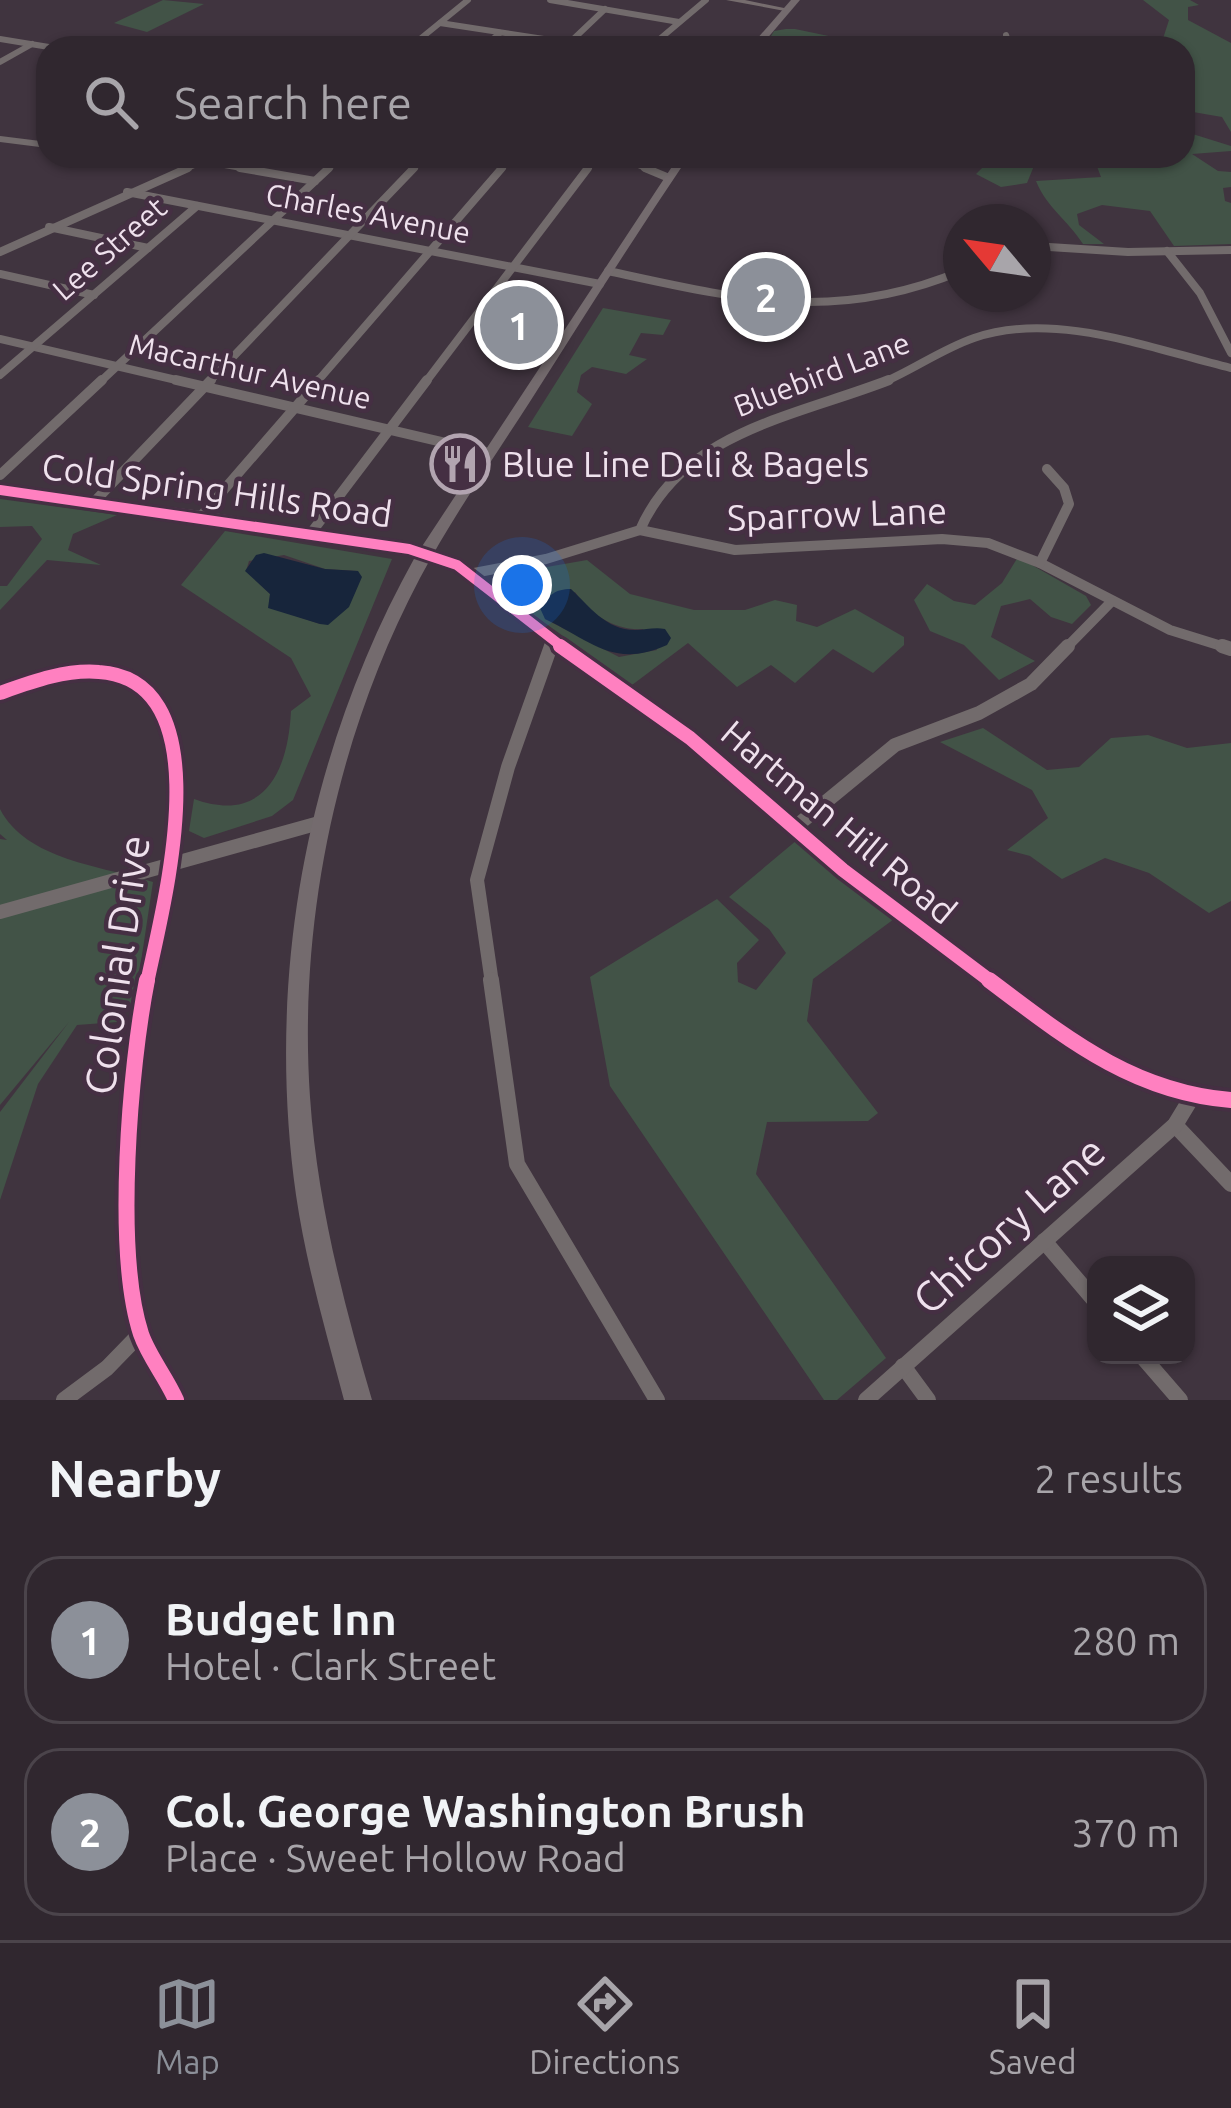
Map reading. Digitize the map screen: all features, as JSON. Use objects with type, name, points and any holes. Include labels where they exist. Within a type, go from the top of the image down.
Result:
[{"type":"main road","points":[[730,0],[785,9]]},
{"type":"main road","points":[[764,36],[796,0]]},
{"type":"main road","points":[[358,1400],[328,1307],[297,1120],[295,1015],[303,907],[319,823],[366,676],[425,552],[675,168]]},
{"type":"street","points":[[424,36],[468,0]]},
{"type":"street","points":[[550,0],[679,22]]},
{"type":"street","points":[[663,36],[706,0]]},
{"type":"street","points":[[577,36],[604,9]]},
{"type":"street","points":[[440,23],[519,36]]},
{"type":"street","points":[[496,36],[500,32]]},
{"type":"street","points":[[0,39],[36,44]]},
{"type":"street","points":[[0,62],[33,43]]},
{"type":"street","points":[[0,139],[36,144]]},
{"type":"street","points":[[0,251],[185,168]]},
{"type":"street","points":[[258,168],[315,181]]},
{"type":"street","points":[[0,475],[329,168]]},
{"type":"street","points":[[95,501],[414,168]]},
{"type":"street","points":[[202,515],[502,168]]},
{"type":"street","points":[[311,533],[588,168]]},
{"type":"street","points":[[645,168],[668,178]]},
{"type":"street","name":"Charles Avenue","points":[[127,193],[513,267],[743,300],[812,306],[880,300],[943,277]]},
{"type":"street","name":"Lee Street","points":[[0,375],[197,206]]},
{"type":"street","points":[[48,227],[148,248]]},
{"type":"street","points":[[1051,247],[1231,250]]},
{"type":"street","points":[[1167,251],[1228,333],[1231,353]]},
{"type":"street","points":[[0,274],[94,295]]},
{"type":"street","name":"Bluebird Lane","points":[[640,530],[658,492],[673,474],[713,445],[887,381],[991,333],[1064,329],[1231,368]]},
{"type":"street","name":"Macarthur Avenue","points":[[0,339],[490,453]]},
{"type":"street","points":[[1040,563],[1069,504],[1064,488],[1047,469]]},
{"type":"street","name":"Cold Spring Hills Road","points":[[0,490],[202,515],[425,552]]},
{"type":"street","points":[[470,574],[546,559],[640,530]]},
{"type":"street","name":"Sparrow Lane","points":[[640,530],[710,548],[764,551],[967,540],[1010,550],[1171,630],[1231,649]]},
{"type":"street","name":"Hartman Hill Road","points":[[425,552],[470,574],[553,641],[690,738],[890,907],[1092,1058],[1192,1097],[1231,1100]]},
{"type":"street","points":[[794,827],[896,745],[979,713],[1030,684],[1111,602]]},
{"type":"street","points":[[553,641],[508,766],[477,880],[517,1164],[657,1400]]},
{"type":"street","name":"Colonial Drive","points":[[0,693],[45,678],[91,672],[133,681],[150,694],[169,731],[176,802],[173,862],[144,994],[130,1135],[130,1220],[141,1334],[176,1400]]},
{"type":"street","points":[[0,912],[319,823]]},
{"type":"street","name":"Chicory Lane","points":[[866,1400],[1174,1125],[1192,1097]]},
{"type":"street","points":[[1174,1125],[1231,1184]]},
{"type":"street","points":[[1044,1241],[1087,1291]]},
{"type":"street","points":[[64,1400],[107,1368],[141,1334]]},
{"type":"street","points":[[1149,1364],[1180,1400]]},
{"type":"street","points":[[903,1366],[928,1400]]},
{"type":"green space","points":[[163,0],[204,4],[147,32],[114,23]]},
{"type":"green space","points":[[1143,0],[1190,0],[1199,5],[1188,7],[1188,20],[1231,43],[1231,132],[1222,117],[1195,112],[1195,36],[1164,36],[1169,20]]},
{"type":"green space","points":[[795,29],[829,36],[771,36],[774,31]]},
{"type":"green space","points":[[1195,135],[1231,146],[1231,151],[1195,154]]},
{"type":"green space","points":[[1195,156],[1218,171],[1231,172],[1231,187],[1223,188],[1225,201],[1231,203],[1231,244],[1174,246],[1150,211],[1102,205],[1077,214],[1079,225],[1104,244],[1083,244],[1036,181],[1101,177],[1098,168],[1195,168]]},
{"type":"green space","points":[[982,168],[1033,168],[1027,183],[1001,187],[976,174]]},
{"type":"green space","points":[[603,308],[671,320],[663,335],[641,333],[629,355],[647,359],[626,374],[592,367],[581,375],[577,392],[592,404],[572,436],[528,427]]},
{"type":"green space","points":[[0,499],[117,515],[73,534],[68,550],[101,565],[47,560],[0,610],[0,586],[7,586],[42,539],[32,526],[0,527]]},
{"type":"green space","points":[[225,531],[392,559],[293,800],[272,816],[204,838],[189,831],[194,799],[238,805],[267,788],[284,754],[291,711],[311,696],[291,658],[181,585]],"holes":[[[284,555],[325,569],[358,571],[358,581],[348,603],[320,624],[269,607],[270,594],[246,571],[249,561]]]},
{"type":"green space","points":[[1018,557],[1086,596],[1091,605],[1072,624],[1051,617],[1030,599],[1001,606],[991,637],[1035,661],[999,680],[964,645],[930,631],[914,600],[927,584],[954,601],[975,605],[1002,583]]},
{"type":"green space","points":[[587,560],[630,594],[694,610],[745,610],[775,600],[797,605],[796,621],[817,627],[855,609],[904,637],[904,645],[873,673],[833,649],[795,683],[771,665],[737,687],[688,643],[632,685],[493,586],[501,575]],"holes":[[[575,592],[613,624],[643,629],[657,650],[619,657],[545,619]]]},
{"type":"green space","points":[[983,728],[1047,770],[1079,767],[1111,738],[1148,735],[1187,748],[1231,743],[1231,901],[1209,913],[1149,873],[1105,858],[1062,879],[1030,856],[1007,850],[1048,818],[1032,790],[940,742]]},
{"type":"green space","points":[[0,809],[12,826],[46,850],[153,882],[134,1008],[120,1011],[117,1022],[77,1025],[38,1084],[0,1200],[0,1112],[69,1022],[0,1105],[0,839],[7,840],[0,834]]},
{"type":"green space","points":[[797,840],[894,919],[813,979],[807,1021],[878,1113],[868,1121],[767,1122],[756,1174],[886,1358],[837,1400],[824,1400],[610,1086],[590,977],[717,899],[759,940],[737,963],[738,982],[756,990],[786,953],[769,929],[729,897]]},
{"type":"water","points":[[256,555],[325,569],[358,571],[362,577],[349,607],[328,625],[320,624],[268,608],[270,594],[245,571]]},
{"type":"water","points":[[571,589],[615,626],[665,629],[671,638],[667,645],[632,654],[590,643],[545,619],[540,608],[553,594]]},
{"type":"cycle path","points":[[0,490],[409,549],[457,565],[553,641],[690,738],[843,870],[1092,1058],[1192,1097],[1231,1100]]},
{"type":"cycle path","points":[[0,693],[59,675],[120,675],[153,698],[168,727],[177,801],[137,1045],[129,1209],[137,1319],[176,1400]]},
{"type":"place","name":"Col. George Washington Brush","points":[[766,297]]},
{"type":"place","name":"Budget Inn","points":[[519,325]]},
{"type":"place","name":"Blue Line Deli & Bagels","points":[[460,464]]}]
